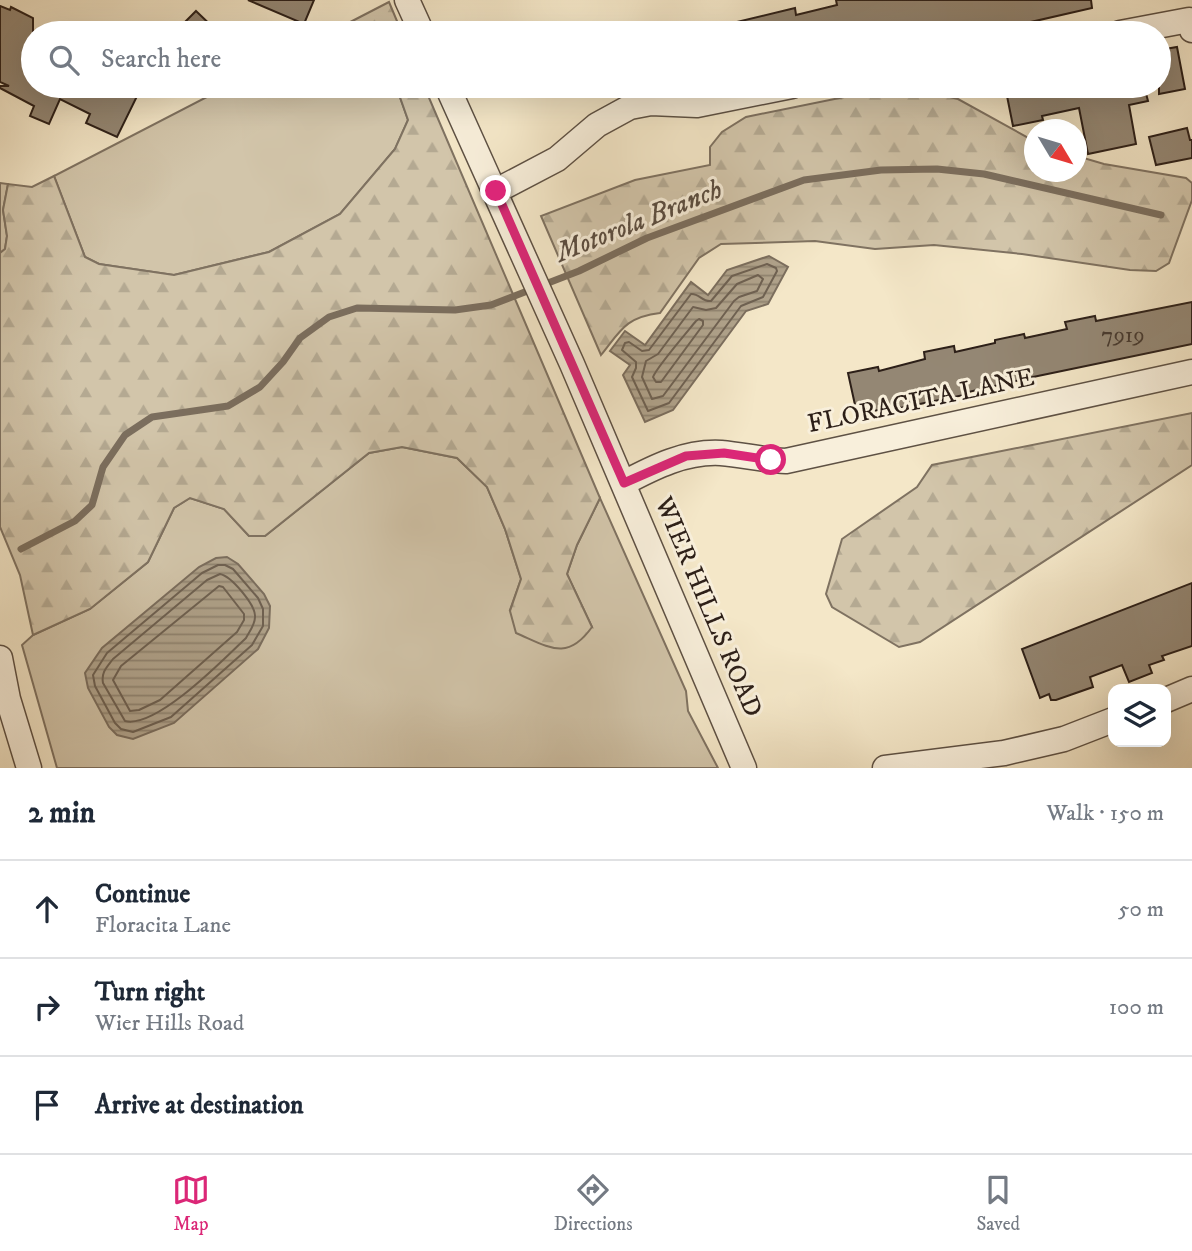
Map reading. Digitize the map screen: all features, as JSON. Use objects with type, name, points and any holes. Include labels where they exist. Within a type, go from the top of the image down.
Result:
[{"type":"street","points":[[407,0],[417,21]]},
{"type":"street","points":[[1171,27],[1190,25]]},
{"type":"street","name":"WIER HILLS ROAD","points":[[453,98],[572,363],[744,768]]},
{"type":"street","points":[[496,191],[557,159],[597,125],[630,107],[651,103],[697,105],[732,98]]},
{"type":"street","name":"FLORACITA LANE","points":[[624,483],[686,456],[724,453],[753,459],[786,461],[1192,372]]},
{"type":"street","points":[[0,658],[8,699],[29,768]]},
{"type":"street","points":[[1171,699],[1192,689]]},
{"type":"street","points":[[885,768],[986,762],[1064,739],[1108,722]]},
{"type":"green space","points":[[389,2],[397,21],[352,21]]},
{"type":"green space","points":[[205,98],[400,98],[408,120],[395,149],[340,214],[269,252],[174,275],[99,264],[85,257],[54,176]]},
{"type":"green space","points":[[400,98],[429,98],[600,498],[577,545],[567,574],[592,627],[583,638],[566,648],[548,646],[516,633],[510,611],[521,579],[505,529],[487,487],[457,458],[402,447],[369,453],[265,536],[249,536],[224,509],[190,498],[174,508],[148,562],[90,609],[33,635],[20,575],[0,527],[0,253],[5,249],[7,236],[3,210],[8,184],[32,187],[54,176],[85,257],[99,264],[174,275],[269,252],[340,214],[395,149],[408,120]]},
{"type":"green space","points":[[839,98],[954,98],[1024,135],[1024,182],[1087,182],[1087,159],[1186,178],[1192,183],[1192,200],[1169,263],[1156,271],[934,245],[875,249],[815,241],[721,244],[699,258],[660,313],[632,321],[619,332],[601,355],[541,216],[635,180],[710,165],[710,147],[722,132],[746,117]]},
{"type":"green space","points":[[0,183],[8,184],[3,210],[7,236],[5,249],[0,253]]},
{"type":"green space","points":[[1192,413],[1192,465],[920,642],[899,647],[832,607],[826,594],[842,539],[917,487],[932,465]]},
{"type":"green space","points":[[402,447],[457,458],[487,487],[505,529],[521,579],[510,610],[592,627],[567,574],[577,545],[600,498],[686,691],[688,711],[718,768],[57,768],[22,645],[33,635],[90,609],[148,562],[174,508],[190,498],[224,509],[249,536],[265,536],[369,453]]},
{"type":"water","points":[[769,256],[788,267],[768,304],[746,311],[673,410],[645,422],[623,375],[630,365],[610,351],[625,331],[645,345],[691,282],[708,295],[727,270]]},
{"type":"water","points":[[227,557],[238,564],[264,594],[270,606],[269,628],[258,649],[174,723],[133,739],[117,735],[109,727],[88,688],[85,673],[102,648],[199,567],[216,558]]},
{"type":"building","points":[[248,0],[314,0],[305,21],[297,21]]},
{"type":"building","points":[[836,0],[1091,0],[1092,8],[1035,21],[741,21],[795,8],[796,15],[837,5]]},
{"type":"building","points":[[0,6],[10,10],[11,7],[33,18],[33,21],[21,21],[21,98],[136,98],[117,137],[86,123],[90,114],[60,99],[49,124],[30,116],[34,106],[0,88],[9,86],[0,82]]},
{"type":"building","points":[[196,11],[206,21],[186,21]]},
{"type":"building","points":[[1177,47],[1185,89],[1171,92],[1171,48]]},
{"type":"building","points":[[1007,98],[1147,98],[1148,101],[1129,105],[1136,144],[1088,154],[1087,119],[1081,119],[1079,108],[1042,116],[1043,119],[1024,119],[1024,124],[1013,126]]},
{"type":"building","points":[[1187,128],[1192,140],[1192,158],[1156,165],[1149,137]]},
{"type":"building","points":[[1192,302],[1192,344],[1033,377],[964,395],[857,414],[848,373],[878,367],[879,371],[925,359],[924,352],[954,346],[955,352],[1024,334],[1025,338],[1067,329],[1065,322],[1095,316],[1096,321]]},
{"type":"building","points":[[1192,583],[1192,646],[1162,656],[1164,660],[1149,665],[1152,673],[1129,682],[1122,665],[1090,677],[1093,687],[1056,700],[1051,700],[1049,694],[1040,698],[1022,649]]},
{"type":"waterway","name":"Motorola Branch","points":[[21,549],[75,521],[92,505],[103,467],[125,435],[152,417],[228,406],[260,387],[300,338],[329,317],[357,308],[455,310],[491,305],[579,271],[647,238],[804,180],[881,170],[937,169],[984,174],[1161,215]]},
{"type":"route","points":[[496,191],[624,483],[643,472],[686,456],[705,453],[771,460]]}]
